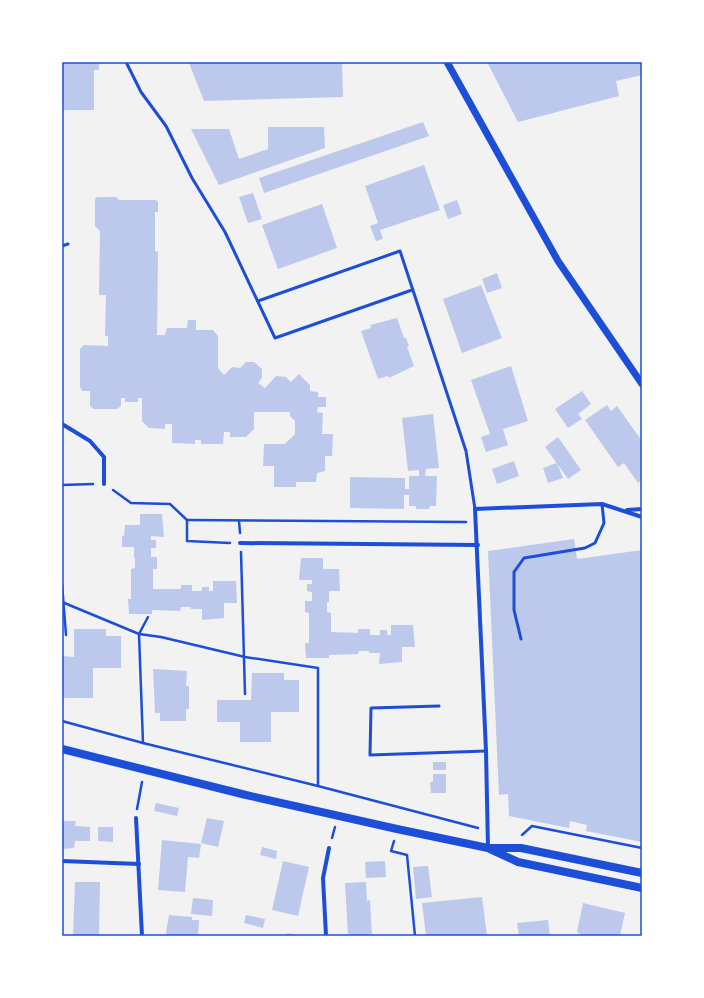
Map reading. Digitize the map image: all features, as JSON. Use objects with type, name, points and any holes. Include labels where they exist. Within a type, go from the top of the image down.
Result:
[{"type":"main road","points":[[62,750],[397,829],[488,848],[522,848],[642,873]]},
{"type":"main road","points":[[488,848],[518,862],[642,888]]},
{"type":"street","points":[[447,62],[558,262],[642,384]]},
{"type":"street","points":[[62,424],[90,441],[104,458],[104,484]]},
{"type":"street","points":[[488,848],[486,751],[478,545],[475,509],[602,504],[626,510],[642,517]]},
{"type":"street","points":[[626,510],[642,509]]},
{"type":"street","points":[[240,543],[478,545]]},
{"type":"street","points":[[136,818],[142,936]]},
{"type":"street","points":[[326,936],[323,878],[330,848]]},
{"type":"street","points":[[62,861],[139,864]]},
{"type":"lane","points":[[127,64],[141,92],[166,126],[192,178],[225,232],[275,338],[412,290]]},
{"type":"lane","points":[[62,246],[68,244]]},
{"type":"lane","points":[[258,301],[400,252],[466,451],[475,509]]},
{"type":"lane","points":[[521,639],[514,610],[514,572],[524,558],[585,548],[595,543],[604,523],[602,504]]},
{"type":"lane","points":[[439,706],[371,708],[370,755],[486,751]]},
{"type":"path","points":[[62,485],[104,484],[131,503],[170,504],[187,520],[476,523]]},
{"type":"path","points":[[187,520],[187,541],[240,543]]},
{"type":"path","points":[[240,521],[245,694]]},
{"type":"path","points":[[62,584],[62,602],[66,635]]},
{"type":"path","points":[[62,602],[139,634],[161,637],[245,657],[318,668],[318,786],[143,743],[62,721]]},
{"type":"path","points":[[143,743],[139,634],[148,618]]},
{"type":"path","points":[[136,818],[144,770]]},
{"type":"path","points":[[330,848],[338,815]]},
{"type":"path","points":[[397,829],[391,852],[407,855],[415,936]]},
{"type":"building","points":[[62,62],[99,62],[99,70],[94,70],[94,110],[62,110]]},
{"type":"building","points":[[342,62],[343,97],[204,101],[189,63]]},
{"type":"building","points":[[487,62],[642,62],[642,75],[616,81],[619,96],[518,122]]},
{"type":"building","points":[[423,122],[429,136],[264,193],[259,178]]},
{"type":"building","points":[[268,127],[324,127],[325,148],[219,185],[191,129],[229,129],[239,159],[268,149]]},
{"type":"building","points":[[424,165],[440,210],[380,230],[383,239],[376,241],[370,226],[378,223],[365,186]]},
{"type":"building","points":[[253,193],[262,219],[248,223],[239,197]]},
{"type":"building","points":[[97,197],[116,197],[119,200],[156,200],[158,202],[158,212],[155,212],[155,251],[158,252],[157,335],[165,335],[167,328],[187,328],[188,320],[196,320],[196,330],[213,330],[218,336],[218,368],[224,375],[232,367],[240,368],[246,362],[254,362],[262,369],[262,378],[258,383],[265,388],[276,376],[286,377],[291,382],[299,374],[310,385],[310,391],[318,392],[318,397],[326,397],[326,407],[318,407],[317,412],[323,413],[322,434],[333,434],[332,456],[325,456],[325,471],[317,473],[316,482],[296,482],[296,487],[274,487],[274,466],[263,466],[264,444],[285,444],[295,434],[295,421],[290,416],[290,412],[254,412],[254,429],[246,437],[230,437],[230,432],[224,432],[223,444],[201,444],[201,440],[195,440],[195,444],[172,443],[172,424],[165,424],[165,429],[149,428],[142,421],[142,398],[138,398],[138,402],[125,402],[125,398],[121,398],[121,406],[117,409],[94,409],[90,406],[90,391],[82,391],[80,387],[80,349],[84,345],[108,346],[108,336],[105,336],[106,295],[99,295],[100,231],[95,226],[95,199]]},
{"type":"building","points":[[457,200],[462,214],[448,219],[443,205]]},
{"type":"building","points":[[322,204],[337,248],[278,269],[262,225]]},
{"type":"building","points":[[497,273],[502,288],[487,293],[482,279]]},
{"type":"building","points":[[481,285],[502,338],[462,353],[443,299]]},
{"type":"building","points":[[397,318],[404,338],[406,338],[409,346],[407,347],[414,366],[389,378],[388,376],[378,379],[361,331],[371,328],[370,325]]},
{"type":"building","points":[[511,366],[528,421],[503,429],[508,445],[486,452],[481,437],[490,434],[471,380]]},
{"type":"building","points":[[582,391],[591,404],[578,414],[582,419],[568,428],[555,409]]},
{"type":"building","points":[[607,405],[611,411],[617,406],[642,441],[642,480],[638,483],[624,463],[618,467],[585,420]]},
{"type":"building","points":[[433,414],[439,468],[426,469],[425,476],[437,476],[436,506],[430,506],[429,509],[416,509],[416,506],[409,506],[409,495],[404,495],[404,509],[350,508],[350,477],[405,478],[405,489],[409,489],[409,476],[419,476],[419,470],[408,471],[402,418]]},
{"type":"building","points":[[558,437],[581,470],[568,479],[545,447]]},
{"type":"building","points":[[514,461],[519,476],[497,484],[492,469]]},
{"type":"building","points":[[557,463],[563,478],[548,483],[543,468]]},
{"type":"building","points":[[140,514],[162,514],[164,537],[151,536],[151,540],[156,540],[156,548],[151,548],[151,557],[157,557],[157,569],[153,569],[153,589],[181,589],[181,585],[192,585],[192,591],[202,591],[202,587],[209,587],[209,591],[213,591],[213,581],[236,581],[237,603],[224,603],[224,618],[202,620],[202,609],[191,609],[191,607],[181,607],[180,611],[152,610],[152,614],[129,614],[128,599],[131,599],[131,569],[135,568],[135,558],[134,547],[122,547],[122,536],[124,536],[125,525],[140,525]]},
{"type":"building","points":[[574,539],[577,559],[642,550],[642,842],[586,831],[587,825],[570,821],[569,828],[509,816],[508,794],[499,795],[488,551]]},
{"type":"building","points":[[301,558],[323,558],[323,569],[339,569],[340,591],[329,591],[329,602],[327,602],[327,612],[331,613],[331,632],[358,633],[358,629],[370,629],[370,635],[380,635],[380,630],[387,630],[387,635],[391,635],[391,625],[413,625],[415,647],[402,647],[402,662],[379,664],[380,653],[369,653],[369,651],[359,651],[358,654],[329,655],[329,658],[306,658],[305,643],[309,643],[309,613],[305,612],[305,601],[312,601],[312,592],[307,591],[307,584],[312,584],[312,580],[299,580]]},
{"type":"building","points":[[74,629],[106,629],[106,636],[121,636],[121,668],[93,668],[93,698],[62,698],[62,656],[74,657]]},
{"type":"building","points":[[153,669],[187,671],[186,686],[189,686],[189,709],[186,709],[186,721],[160,721],[160,713],[155,713]]},
{"type":"building","points":[[252,673],[284,673],[284,680],[299,680],[299,712],[271,712],[271,742],[240,742],[240,722],[217,722],[217,700],[251,700]]},
{"type":"building","points":[[433,762],[446,762],[446,770],[433,770]]},
{"type":"building","points":[[433,774],[446,774],[446,793],[431,793],[430,782],[433,782]]},
{"type":"building","points":[[156,803],[179,808],[177,816],[154,811]]},
{"type":"building","points":[[207,818],[224,821],[218,847],[201,843]]},
{"type":"building","points":[[62,821],[76,821],[75,826],[90,827],[90,841],[75,841],[74,848],[62,849]]},
{"type":"building","points":[[98,827],[113,827],[113,842],[98,841]]},
{"type":"building","points":[[162,840],[201,844],[199,858],[188,857],[185,892],[158,890]]},
{"type":"building","points":[[262,847],[277,851],[276,859],[260,855]]},
{"type":"building","points":[[283,861],[309,867],[298,916],[272,910]]},
{"type":"building","points":[[385,861],[386,877],[366,878],[365,862]]},
{"type":"building","points":[[428,866],[432,897],[416,899],[413,867]]},
{"type":"building","points":[[75,882],[100,882],[99,936],[73,936]]},
{"type":"building","points":[[366,882],[367,901],[370,900],[372,936],[348,936],[345,883]]},
{"type":"building","points":[[482,897],[487,936],[426,936],[422,903]]},
{"type":"building","points":[[193,898],[213,900],[212,916],[191,914]]},
{"type":"building","points":[[583,903],[625,913],[620,936],[584,936],[577,932]]},
{"type":"building","points":[[169,915],[192,917],[192,920],[199,920],[198,936],[167,936],[166,933]]},
{"type":"building","points":[[246,915],[265,919],[263,928],[244,923]]},
{"type":"building","points":[[548,920],[550,936],[519,936],[517,923]]},
{"type":"building","points":[[287,933],[300,935],[287,936]]}]
